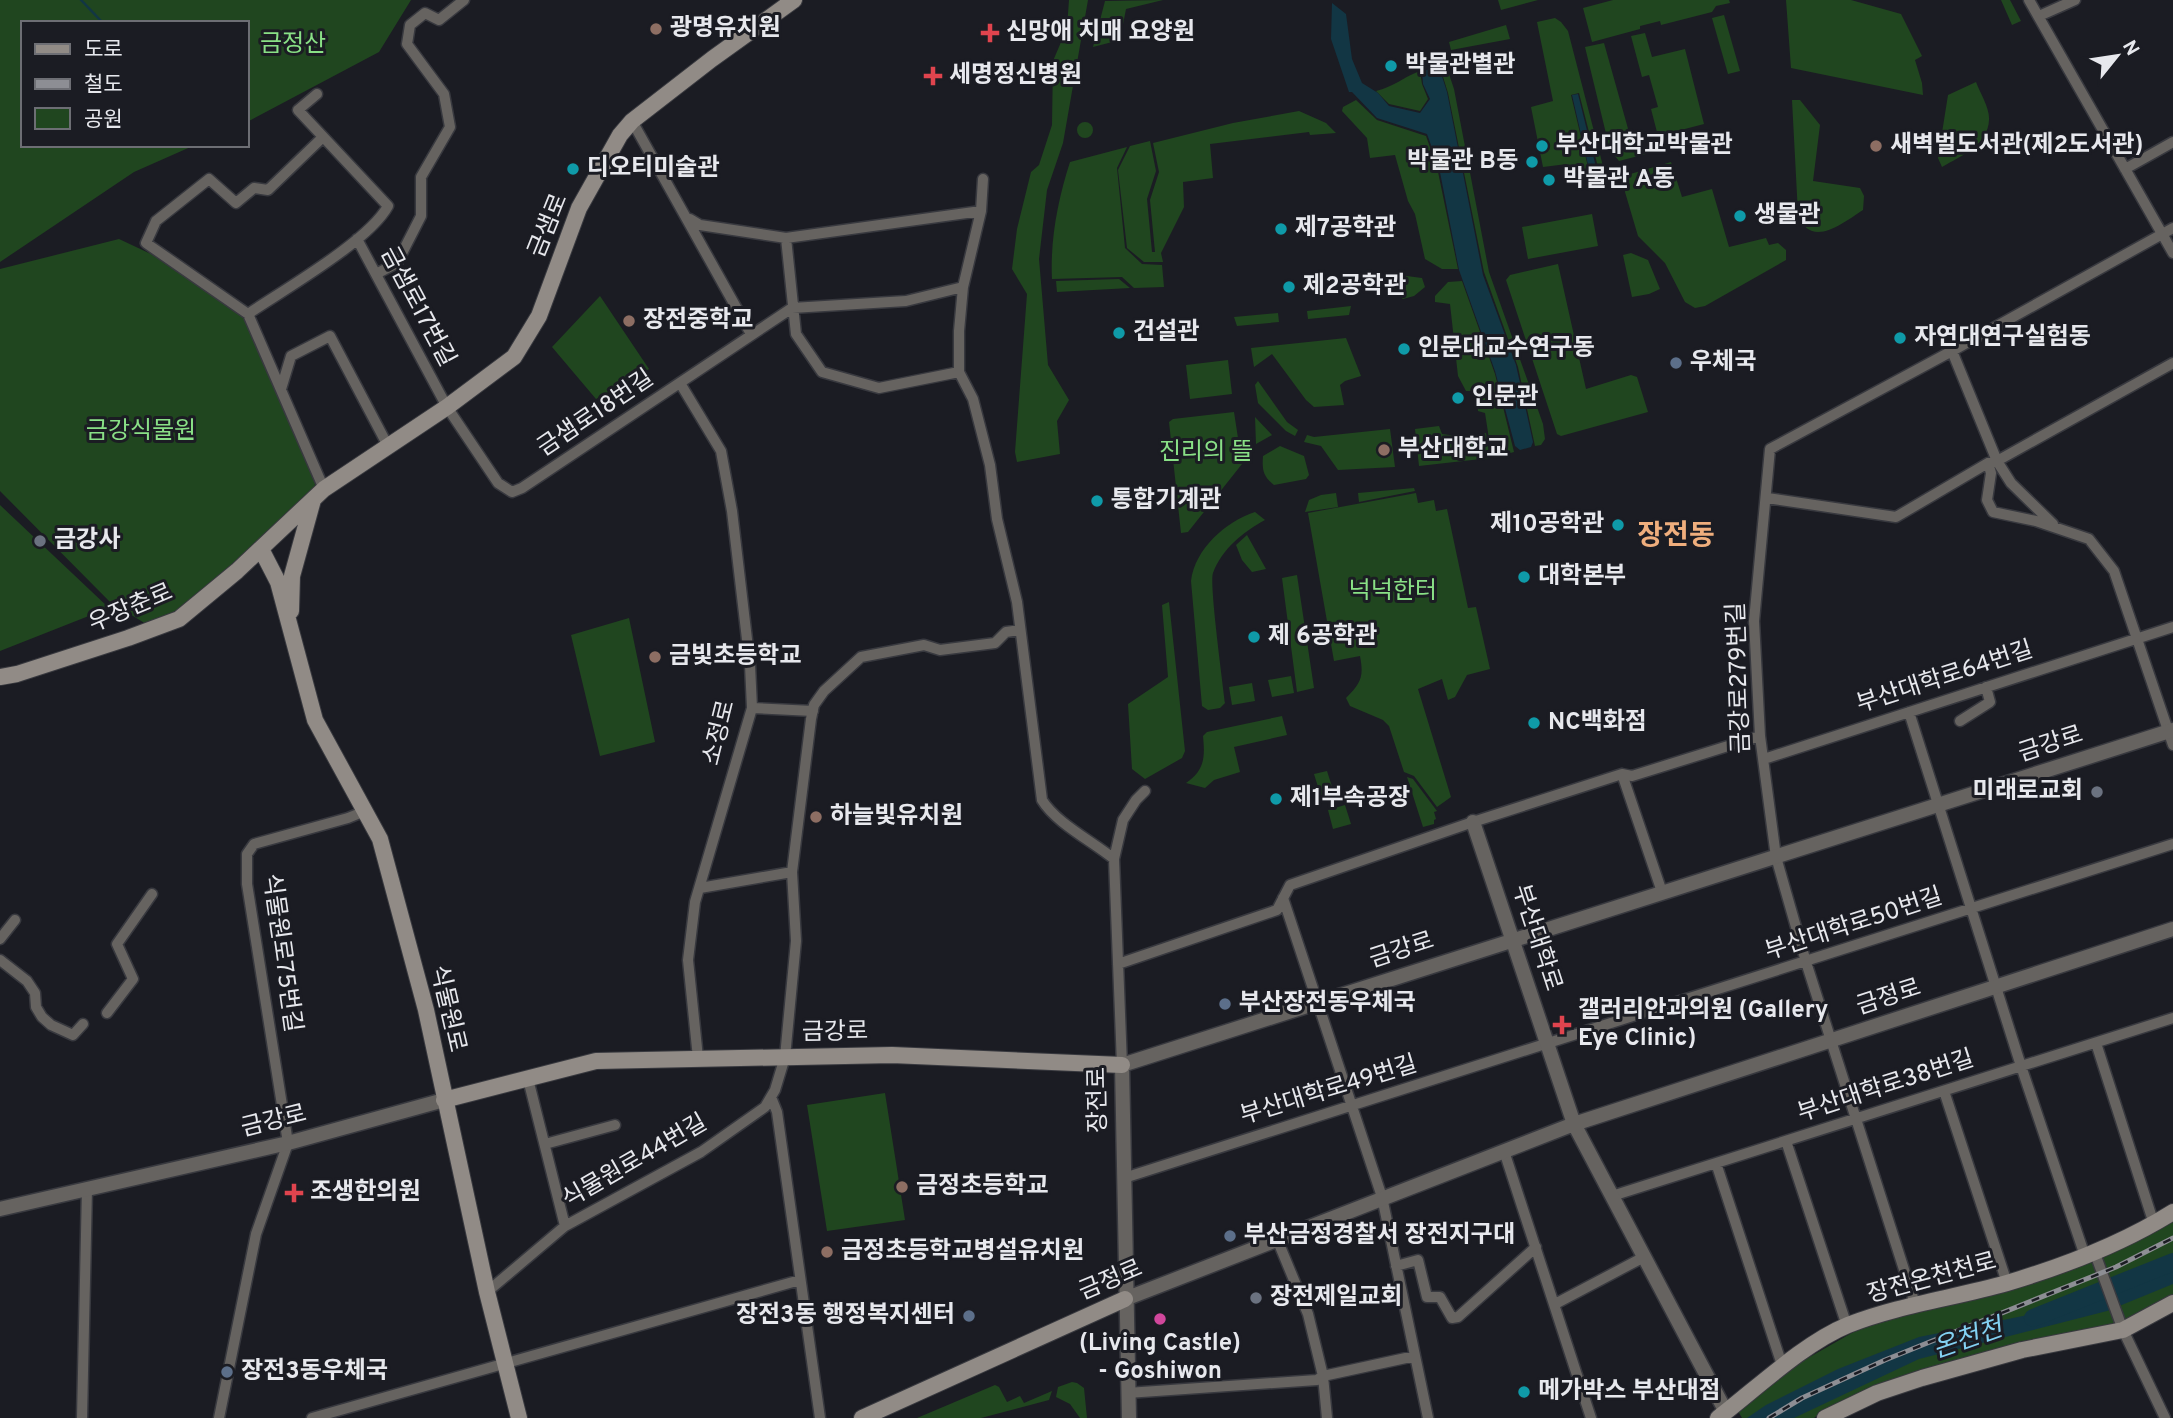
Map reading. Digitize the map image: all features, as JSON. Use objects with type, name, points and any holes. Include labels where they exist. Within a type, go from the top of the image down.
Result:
[{"type":"main road","name":"금샘로","points":[[261,549],[319,494],[447,407],[514,357],[539,316],[579,208],[620,135],[632,121],[794,0]]},
{"type":"main road","name":"식물원로","points":[[290,624],[292,576],[319,494]]},
{"type":"main road","name":"식물원로","points":[[261,549],[278,582],[315,720],[380,839],[426,1010],[487,1292],[519,1418]]},
{"type":"main road","name":"우장춘로","points":[[0,677],[128,638],[178,618],[261,549]]},
{"type":"main road","name":"금강로","points":[[444,1100],[596,1061],[892,1055],[1122,1065]]},
{"type":"main road","name":"장전온천천로","points":[[1724,1416],[1815,1344],[1847,1326],[1915,1304],[2007,1283],[2092,1256],[2173,1212]]},
{"type":"main road","name":"금정로","points":[[862,1418],[1125,1299]]},
{"type":"main road","points":[[1825,1418],[1877,1393],[1922,1378],[2022,1350],[2123,1330],[2173,1303]]},
{"type":"street","points":[[376,274],[397,263],[421,216],[421,177],[450,127],[444,93],[407,44],[410,25],[425,13],[439,20],[464,0]]},
{"type":"street","points":[[2029,0],[2173,253]]},
{"type":"street","points":[[2039,16],[2075,0]]},
{"type":"street","name":"금샘로17번길","points":[[317,93],[298,110],[388,206],[381,218],[357,239],[447,407]]},
{"type":"street","points":[[632,121],[751,334]]},
{"type":"street","points":[[319,494],[281,389],[248,314],[146,243],[156,221],[209,179],[236,203],[254,188],[268,190],[323,137]]},
{"type":"street","points":[[2125,169],[2173,142]]},
{"type":"street","points":[[984,179],[981,211],[963,287],[959,372],[974,399],[984,434],[997,519],[1017,602],[1042,800],[1055,817],[1093,841],[1114,859]]},
{"type":"street","points":[[687,216],[700,225],[786,238],[981,211]]},
{"type":"street","name":"금강로279번길","points":[[1915,1304],[1806,962],[1776,857],[1760,736],[1754,621],[1770,449],[2173,228]]},
{"type":"street","points":[[786,238],[796,334],[822,372],[879,388],[959,372]]},
{"type":"street","points":[[248,314],[357,239]]},
{"type":"street","name":"금샘로18번길","points":[[447,407],[498,483],[512,492],[522,488],[792,308],[906,301],[963,287]]},
{"type":"street","points":[[281,389],[291,356],[330,336],[388,446]]},
{"type":"street","points":[[1952,351],[1993,462],[2055,527]]},
{"type":"street","points":[[1766,498],[1896,517],[2173,363]]},
{"type":"street","name":"소정로","points":[[680,383],[721,451],[735,537],[750,665],[751,708],[695,902],[688,960],[698,1058]]},
{"type":"street","points":[[1993,462],[1987,500],[1993,512],[2055,527],[2089,539],[2114,571],[2172,735]]},
{"type":"street","name":"부산대학로64번길","points":[[1764,759],[2173,627]]},
{"type":"street","points":[[751,708],[813,711],[824,691],[861,657],[924,645],[940,650],[995,643],[1006,632],[1020,629]]},
{"type":"street","points":[[1961,721],[1990,702],[1986,687]]},
{"type":"street","name":"식물원로44번길","points":[[487,1292],[565,1226],[701,1152],[765,1107],[771,1097],[785,1057],[796,940],[792,872],[813,711]]},
{"type":"street","points":[[1909,712],[2021,1066],[2092,1256],[2123,1330],[2165,1418]]},
{"type":"street","name":"금강로","points":[[1122,1065],[1937,805],[2172,735]]},
{"type":"street","points":[[1118,964],[1277,910],[1290,886],[1473,822],[1622,774],[1632,776],[1760,736]]},
{"type":"street","points":[[1622,774],[1662,892]]},
{"type":"street","name":"장전로","points":[[1129,1418],[1122,1065],[1114,859],[1123,820],[1145,791]]},
{"type":"street","name":"식물원로75번길","points":[[288,1143],[247,884],[247,854],[254,844],[365,811]]},
{"type":"street","name":"부산대학로","points":[[1473,822],[1574,1124],[1724,1416]]},
{"type":"street","name":"부산대학로50번길","points":[[1547,1045],[2173,844]]},
{"type":"street","points":[[700,888],[792,872]]},
{"type":"street","points":[[107,1013],[133,979],[117,944],[152,894]]},
{"type":"street","points":[[1283,898],[1382,1197],[1428,1418]]},
{"type":"street","points":[[0,939],[15,920]]},
{"type":"street","name":"금정로","points":[[1125,1299],[1574,1124],[2173,929]]},
{"type":"street","points":[[0,960],[27,981],[35,993],[36,1007],[51,1025],[73,1035],[83,1024]]},
{"type":"street","name":"부산대학로38번길","points":[[1612,1196],[2172,1021]]},
{"type":"street","points":[[2096,1043],[2154,1224]]},
{"type":"street","name":"부산대학로49번길","points":[[1124,1178],[1547,1045]]},
{"type":"street","points":[[528,1079],[565,1226]]},
{"type":"street","points":[[1944,1091],[2007,1283]]},
{"type":"street","points":[[771,1097],[777,1112],[820,1418]]},
{"type":"street","name":"금강로","points":[[0,1209],[288,1143],[444,1100]]},
{"type":"street","points":[[545,1144],[615,1125]]},
{"type":"street","points":[[1786,1141],[1847,1326]]},
{"type":"street","points":[[219,1418],[256,1234],[288,1143]]},
{"type":"street","points":[[1504,1151],[1591,1418]]},
{"type":"street","points":[[1716,1163],[1783,1368]]},
{"type":"street","points":[[82,1418],[87,1188]]},
{"type":"street","points":[[1278,1239],[1308,1314],[1323,1376],[1326,1418]]},
{"type":"street","points":[[1396,1266],[1418,1260],[1427,1297],[1440,1297],[1452,1318],[1458,1317],[1536,1247]]},
{"type":"street","points":[[1555,1304],[1644,1257]]},
{"type":"street","points":[[312,1418],[800,1280]]},
{"type":"street","points":[[1127,1393],[1318,1380],[1323,1376],[1415,1356]]},
{"type":"green space","name":"금정산","points":[[0,0],[411,0],[379,52],[248,121],[248,21],[21,21],[21,147],[190,147],[134,172],[0,262]]},
{"type":"green space","points":[[1069,0],[1088,0],[1063,143],[1047,190],[1039,259],[1048,365],[1069,400],[1057,421],[1060,454],[1017,462],[1015,452],[1027,294],[1012,269],[1017,229],[1031,172],[1039,165],[1052,125],[1053,61],[1067,28]]},
{"type":"green space","points":[[1163,0],[1126,9],[1120,40],[1093,47],[1105,1]]},
{"type":"green space","points":[[1498,0],[1538,0],[1501,10]]},
{"type":"green space","points":[[1613,0],[1729,0],[1730,3],[1716,6],[1712,12],[1661,25],[1660,21],[1640,26],[1640,29],[1592,42],[1583,8]]},
{"type":"green space","points":[[1786,0],[1851,0],[1901,14],[1922,56],[1915,60],[1923,95],[1791,68]]},
{"type":"green space","points":[[2001,0],[2010,0],[2021,21],[2012,25]]},
{"type":"green space","points":[[1724,15],[1740,71],[1728,74],[1712,18]]},
{"type":"green space","points":[[1555,18],[1568,31],[1604,170],[1599,171],[1579,93],[1571,95],[1589,171],[1569,173],[1567,164],[1543,167],[1531,107],[1553,101],[1537,22]]},
{"type":"green space","points":[[1506,25],[1510,39],[1451,50],[1449,42]]},
{"type":"green space","points":[[1645,33],[1652,57],[1685,49],[1704,124],[1658,136],[1651,109],[1658,107],[1649,75],[1642,77],[1631,36]]},
{"type":"green space","points":[[1604,43],[1634,150],[1679,139],[1681,145],[1619,161],[1610,150],[1585,47]]},
{"type":"green space","points":[[1440,67],[1447,68],[1454,89],[1489,272],[1543,424],[1545,439],[1541,445],[1535,446],[1518,367],[1484,272],[1448,93]]},
{"type":"green space","points":[[1420,71],[1428,99],[1420,111],[1389,104],[1376,91],[1389,87]]},
{"type":"green space","points":[[1976,82],[1988,111],[1987,129],[1972,149],[1942,167],[1938,158],[1948,95]]},
{"type":"green space","points":[[1356,100],[1377,120],[1426,136],[1437,167],[1458,269],[1442,269],[1425,259],[1415,214],[1408,201],[1395,155],[1370,158],[1367,138],[1342,111],[1343,107]]},
{"type":"green space","points":[[1792,100],[1800,100],[1820,125],[1813,181],[1860,188],[1864,196],[1863,210],[1828,230],[1810,230],[1803,225],[1798,214]]},
{"type":"green space","points":[[1299,111],[1326,123],[1336,133],[1310,135],[1309,132],[1210,144],[1213,178],[1183,182],[1184,207],[1161,253],[1163,262],[1144,262],[1127,248],[1118,170],[1130,146],[1150,141],[1156,171],[1147,199],[1152,252],[1155,252],[1150,200],[1159,172],[1153,143],[1233,123]]},
{"type":"green space","points":[[1085,122],[1091,124],[1091,136],[1085,138],[1079,136],[1077,130],[1079,124]]},
{"type":"green space","points":[[1127,147],[1117,168],[1125,248],[1142,264],[1162,265],[1164,287],[1134,288],[1122,277],[1052,279],[1056,220],[1070,162]]},
{"type":"green space","points":[[1671,162],[1682,197],[1712,189],[1729,247],[1766,238],[1769,245],[1778,243],[1786,250],[1786,260],[1705,306],[1695,308],[1685,302],[1665,263],[1638,236],[1625,192],[1627,175]]},
{"type":"green space","points":[[1592,214],[1598,246],[1528,259],[1522,227]]},
{"type":"green space","name":"금강식물원","points":[[119,239],[151,254],[244,317],[315,483],[314,499],[156,630],[110,602],[0,491],[0,269]]},
{"type":"green space","points":[[1631,253],[1648,260],[1660,289],[1632,297],[1623,255]]},
{"type":"green space","points":[[1558,264],[1586,389],[1631,375],[1637,377],[1648,412],[1561,436],[1557,434],[1506,280],[1510,275]]},
{"type":"green space","points":[[1399,275],[1422,278],[1425,287],[1414,296],[1403,299],[1393,291],[1394,279]]},
{"type":"green space","points":[[1119,279],[1130,288],[1057,292],[1056,281]]},
{"type":"green space","points":[[1462,281],[1495,374],[1514,452],[1492,458],[1485,413],[1478,411],[1476,391],[1466,391],[1458,376],[1450,304],[1435,302],[1435,296],[1448,282]]},
{"type":"green space","points":[[600,296],[649,369],[596,399],[552,347]]},
{"type":"green space","points":[[1351,306],[1349,315],[1308,319],[1307,311]]},
{"type":"green space","points":[[1278,313],[1279,322],[1237,326],[1234,317]]},
{"type":"green space","points":[[1346,338],[1361,376],[1340,385],[1344,405],[1314,407],[1272,354],[1254,367],[1251,348]]},
{"type":"green space","points":[[1228,360],[1232,394],[1190,399],[1186,365]]},
{"type":"green space","points":[[1258,381],[1287,422],[1298,430],[1295,436],[1286,431],[1258,403],[1255,385]]},
{"type":"green space","name":"진리의 뜰","points":[[1234,412],[1242,464],[1188,532],[1181,533],[1169,422],[1173,419]]},
{"type":"green space","points":[[1255,417],[1272,435],[1256,444]]},
{"type":"green space","points":[[1439,426],[1442,434],[1472,438],[1486,433],[1490,458],[1419,466],[1415,429]]},
{"type":"green space","points":[[1390,429],[1395,467],[1338,470],[1321,446],[1304,442],[1307,435],[1314,437]]},
{"type":"green space","points":[[1280,446],[1304,456],[1309,475],[1306,479],[1274,485],[1267,479],[1263,469],[1263,456]]},
{"type":"green space","points":[[1414,488],[1415,491],[1359,502],[1358,493]]},
{"type":"green space","points":[[1336,493],[1338,507],[1305,512],[1309,500]]},
{"type":"green space","name":"넉넉한터","points":[[1416,493],[1418,503],[1434,500],[1436,511],[1447,509],[1468,608],[1476,607],[1490,669],[1467,675],[1455,697],[1448,700],[1442,679],[1418,689],[1451,797],[1437,807],[1414,776],[1404,772],[1389,726],[1383,720],[1350,706],[1346,698],[1360,679],[1360,656],[1334,661],[1308,513]]},
{"type":"green space","points":[[0,505],[109,608],[0,651]]},
{"type":"green space","points":[[1255,512],[1265,520],[1234,542],[1213,573],[1225,703],[1220,708],[1208,710],[1202,706],[1191,581],[1198,558],[1213,538],[1233,522]]},
{"type":"green space","points":[[1247,535],[1266,569],[1252,572],[1242,560],[1236,545]]},
{"type":"green space","points":[[1297,575],[1314,688],[1297,692],[1282,578]]},
{"type":"green space","points":[[1169,602],[1185,751],[1182,758],[1145,779],[1132,769],[1128,704],[1168,677],[1162,605]]},
{"type":"green space","points":[[629,618],[655,742],[600,756],[571,635]]},
{"type":"green space","points":[[1291,676],[1294,693],[1272,697],[1268,680]]},
{"type":"green space","points":[[1252,683],[1255,701],[1232,705],[1229,687]]},
{"type":"green space","points":[[1282,716],[1287,735],[1234,747],[1240,772],[1214,780],[1205,788],[1186,783],[1200,768],[1204,757],[1203,736],[1207,732]]},
{"type":"green space","points":[[1327,771],[1336,799],[1323,803],[1314,774]]},
{"type":"green space","points":[[1407,777],[1413,779],[1437,811],[1434,812],[1434,824],[1423,827]]},
{"type":"green space","points":[[1345,805],[1351,824],[1333,829],[1328,810]]},
{"type":"green space","points":[[885,1093],[905,1220],[827,1231],[807,1105]]},
{"type":"green space","points":[[2173,1220],[2173,1296],[2127,1322],[1828,1408],[1814,1418],[1742,1418],[1738,1411],[1794,1366],[1857,1330]]},
{"type":"green space","points":[[1072,1382],[1084,1388],[1087,1418],[1080,1418],[1070,1404],[1056,1397],[1058,1387]]},
{"type":"green space","points":[[995,1385],[999,1387],[1007,1402],[1020,1396],[1024,1403],[1052,1391],[1049,1400],[981,1418],[917,1418]]},
{"type":"water","points":[[1332,3],[1346,14],[1352,59],[1362,83],[1378,93],[1389,106],[1420,113],[1430,99],[1423,84],[1422,71],[1439,67],[1447,92],[1483,275],[1516,365],[1533,442],[1531,447],[1520,450],[1515,446],[1495,371],[1459,270],[1439,167],[1427,134],[1377,118],[1349,92],[1331,39]]},
{"type":"water","points":[[1578,94],[1596,167],[1589,169],[1572,95]]},
{"type":"water","name":"온천천","points":[[2173,1258],[2173,1284],[2107,1311],[1919,1359],[1794,1418],[1747,1418],[1766,1405],[1838,1369],[1919,1337],[2083,1304]]},
{"type":"waterway","points":[[81,0],[101,21]]},
{"type":"waterway","name":"온천천","points":[[2033,1318],[2173,1262]]},
{"type":"railway","points":[[1769,1418],[1802,1398],[1885,1360],[2116,1267],[2173,1238]]},
{"type":"place","name":"광명유치원","points":[[656,29]]},
{"type":"place","name":"신망애 치매 요양원","points":[[990,33]]},
{"type":"place","name":"박물관별관","points":[[1391,66]]},
{"type":"place","name":"세명정신병원","points":[[933,76]]},
{"type":"place","name":"부산대학교박물관","points":[[1542,146]]},
{"type":"place","name":"새벽벌도서관(제2도서관)","points":[[1876,146]]},
{"type":"place","name":"박물관 B동","points":[[1532,162]]},
{"type":"place","name":"디오티미술관","points":[[573,169]]},
{"type":"place","name":"박물관 A동","points":[[1549,180]]},
{"type":"place","name":"생물관","points":[[1740,216]]},
{"type":"place","name":"제7공학관","points":[[1281,229]]},
{"type":"place","name":"제2공학관","points":[[1289,287]]},
{"type":"place","name":"장전중학교","points":[[629,321]]},
{"type":"place","name":"건설관","points":[[1119,333]]},
{"type":"place","name":"자연대연구실험동","points":[[1900,338]]},
{"type":"place","name":"인문대교수연구동","points":[[1404,349]]},
{"type":"place","name":"우체국","points":[[1676,363]]},
{"type":"place","name":"인문관","points":[[1458,398]]},
{"type":"place","name":"부산대학교","points":[[1384,450]]},
{"type":"place","name":"통합기계관","points":[[1097,501]]},
{"type":"place","name":"제10공학관","points":[[1618,525]]},
{"type":"place","name":"금강사","points":[[40,541]]},
{"type":"place","name":"대학본부","points":[[1524,577]]},
{"type":"place","name":"제 6공학관","points":[[1254,637]]},
{"type":"place","name":"금빛초등학교","points":[[655,657]]},
{"type":"place","name":"NC백화점","points":[[1534,723]]},
{"type":"place","name":"미래로교회","points":[[2097,792]]},
{"type":"place","name":"제1부속공장","points":[[1276,799]]},
{"type":"place","name":"하늘빛유치원","points":[[816,817]]},
{"type":"place","name":"부산장전동우체국","points":[[1225,1004]]},
{"type":"place","name":"갤러리안과의원 (Gallery Eye Clinic)","points":[[1562,1025]]},
{"type":"place","name":"금정초등학교","points":[[902,1187]]},
{"type":"place","name":"조생한의원","points":[[294,1193]]},
{"type":"place","name":"부산금정경찰서 장전지구대","points":[[1230,1236]]},
{"type":"place","name":"금정초등학교병설유치원","points":[[827,1252]]},
{"type":"place","name":"장전제일교회","points":[[1256,1298]]},
{"type":"place","name":"장전3동 행정복지센터","points":[[969,1316]]},
{"type":"place","name":"(Living Castle) - Goshiwon","points":[[1160,1319]]},
{"type":"place","name":"장전3동우체국","points":[[227,1372]]},
{"type":"place","name":"메가박스 부산대점","points":[[1524,1392]]},
{"type":"district","name":"장전동","points":[[1676,537]]}]
